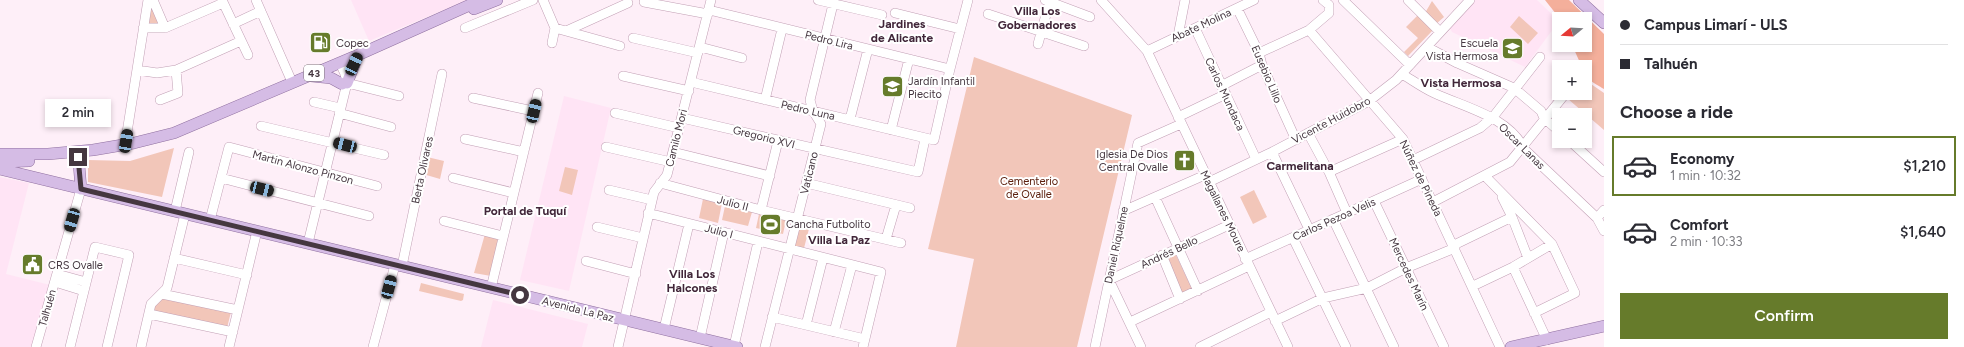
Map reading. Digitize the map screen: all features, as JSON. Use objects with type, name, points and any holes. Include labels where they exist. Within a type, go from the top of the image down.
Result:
[{"type":"main road","name":"43","points":[[0,154],[78,154],[128,151],[150,144],[306,76],[338,64],[454,13],[464,6],[481,0]]},
{"type":"main road","name":"43","points":[[454,13],[467,12],[497,0]]},
{"type":"main road","points":[[1579,0],[1604,23]]},
{"type":"main road","points":[[306,76],[324,76],[345,85],[358,55]]},
{"type":"main road","name":"43","points":[[0,162],[78,154],[125,145],[174,133]]},
{"type":"main road","name":"Talhuén","points":[[78,154],[81,189]]},
{"type":"main road","name":"Avenida La Paz","points":[[0,169],[700,338],[717,345],[735,347]]},
{"type":"main road","points":[[1511,347],[1604,326]]},
{"type":"street","points":[[125,145],[148,0]]},
{"type":"street","points":[[153,0],[165,28]]},
{"type":"street","points":[[256,0],[292,82]]},
{"type":"street","points":[[465,28],[533,0]]},
{"type":"street","points":[[543,0],[555,28],[552,42]]},
{"type":"street","name":"Camilo Mori","points":[[618,347],[636,274],[648,213],[654,192],[667,174],[711,0]]},
{"type":"street","points":[[818,0],[833,2],[882,15]]},
{"type":"street","points":[[925,139],[934,140],[950,69],[968,0]]},
{"type":"street","name":"Magallanes Moure","points":[[1101,0],[1147,51],[1288,347]]},
{"type":"street","points":[[1178,36],[1185,0]]},
{"type":"street","name":"Abate Molina","points":[[1147,51],[1254,0]]},
{"type":"street","points":[[1259,53],[1309,30],[1329,13],[1329,5],[1323,0]]},
{"type":"street","points":[[1408,0],[1440,32]]},
{"type":"street","points":[[1038,44],[1048,1],[1090,17]]},
{"type":"street","name":"Vicente Huidobro","points":[[1124,211],[1155,197],[1272,152],[1370,101],[1402,74],[1466,1]]},
{"type":"street","points":[[143,28],[165,28],[223,2],[248,55]]},
{"type":"street","name":"Pedro Lira","points":[[644,2],[708,12],[824,38],[950,69]]},
{"type":"street","name":"Vaticano","points":[[765,347],[821,124],[813,111],[810,100],[833,2]]},
{"type":"street","points":[[1350,2],[1410,65]]},
{"type":"street","points":[[566,31],[628,4]]},
{"type":"street","name":"Eusebio Lillo","points":[[1237,8],[1259,53],[1262,65],[1296,140]]},
{"type":"street","points":[[233,24],[261,11]]},
{"type":"street","points":[[895,13],[960,29]]},
{"type":"street","points":[[988,14],[1084,46]]},
{"type":"street","points":[[555,28],[620,46]]},
{"type":"street","name":"Carlos Mundaca","points":[[1195,28],[1256,159]]},
{"type":"street","points":[[765,100],[782,29]]},
{"type":"street","name":"Núñez de Pineda","points":[[1309,30],[1403,139],[1473,286],[1500,347]]},
{"type":"street","points":[[633,38],[742,58]]},
{"type":"street","points":[[137,70],[158,74],[176,70],[241,41]]},
{"type":"street","points":[[1427,46],[1458,63],[1514,88],[1541,111],[1544,118],[1552,125]]},
{"type":"street","points":[[850,119],[868,49]]},
{"type":"street","points":[[1413,160],[1480,128],[1493,117],[1514,88],[1540,57]]},
{"type":"street","points":[[891,130],[909,59]]},
{"type":"street","points":[[308,243],[345,85],[346,74],[338,64]]},
{"type":"street","points":[[1221,86],[1262,65]]},
{"type":"street","points":[[160,100],[178,93],[176,70]]},
{"type":"street","name":"Berta Olivares","points":[[374,347],[399,265],[442,74]]},
{"type":"street","name":"Oscar Lanas","points":[[1402,74],[1432,92],[1493,117],[1521,142],[1525,150],[1597,218],[1604,230]]},
{"type":"street","name":"Pedro Luna","points":[[623,76],[690,86],[765,100],[850,119],[925,139]]},
{"type":"street","points":[[345,85],[399,96]]},
{"type":"street","points":[[491,288],[538,94]]},
{"type":"street","points":[[1180,120],[1226,94]]},
{"type":"street","points":[[473,98],[534,111]]},
{"type":"street","points":[[1433,202],[1510,162],[1560,100]]},
{"type":"street","points":[[314,102],[391,126]]},
{"type":"street","points":[[615,113],[679,128]]},
{"type":"street","name":"Gregorio XVI","points":[[682,118],[814,150],[918,172],[925,139]]},
{"type":"street","name":"Daniel Riquelme","points":[[1095,347],[1138,143],[1180,120]]},
{"type":"street","points":[[261,126],[384,155]]},
{"type":"street","points":[[1308,133],[1329,172],[1347,213]]},
{"type":"street","points":[[464,139],[524,152]]},
{"type":"street","points":[[1329,172],[1403,139]]},
{"type":"street","points":[[761,210],[778,141]]},
{"type":"street","points":[[606,147],[670,162]]},
{"type":"street","name":"Martin Alonzo Pinzon","points":[[221,178],[229,148],[377,186]]},
{"type":"street","points":[[1578,148],[1604,172]]},
{"type":"street","points":[[142,347],[151,304],[166,288],[174,258],[189,152]]},
{"type":"street","points":[[673,152],[770,176]]},
{"type":"street","points":[[1272,152],[1309,229]]},
{"type":"street","points":[[1485,176],[1552,244],[1575,293],[1534,313]]},
{"type":"street","points":[[210,220],[221,178],[369,216]]},
{"type":"street","points":[[453,178],[514,193]]},
{"type":"street","name":"Carlos Pezoa Velis","points":[[1130,322],[1198,291],[1247,262],[1309,229],[1422,179]]},
{"type":"street","name":"Julio II","points":[[660,183],[761,210],[901,243]]},
{"type":"street","points":[[806,183],[910,208]]},
{"type":"street","name":"Talhuén","points":[[36,347],[81,189]]},
{"type":"street","points":[[1498,189],[1512,217],[1528,258]]},
{"type":"street","points":[[609,190],[652,200]]},
{"type":"street","points":[[1155,197],[1198,291]]},
{"type":"street","name":"Mercedes Marín","points":[[1374,201],[1444,347]]},
{"type":"street","points":[[886,239],[896,205]]},
{"type":"street","points":[[1597,218],[1604,210]]},
{"type":"street","name":"Julio I","points":[[648,213],[881,272],[864,343]]},
{"type":"street","points":[[1275,321],[1323,298],[1367,288],[1406,268],[1454,247],[1512,217]]},
{"type":"street","points":[[1333,219],[1394,347]]},
{"type":"street","points":[[444,222],[503,236]]},
{"type":"street","points":[[664,330],[689,224]]},
{"type":"street","name":"Andrés Bello","points":[[1109,280],[1229,225]]},
{"type":"street","points":[[597,227],[644,238]]},
{"type":"street","points":[[229,347],[257,231]]},
{"type":"street","points":[[700,338],[724,232]]},
{"type":"street","points":[[1293,238],[1346,347]]},
{"type":"street","points":[[735,347],[758,242]]},
{"type":"street","points":[[1473,286],[1513,267],[1552,244]]},
{"type":"street","points":[[70,347],[95,247],[129,255],[107,347]]},
{"type":"street","points":[[1162,255],[1180,299]]},
{"type":"street","points":[[174,258],[246,275]]},
{"type":"street","points":[[806,325],[823,258]]},
{"type":"street","points":[[586,261],[636,274]]},
{"type":"street","points":[[834,332],[852,265]]},
{"type":"street","points":[[1513,267],[1547,340]]},
{"type":"street","points":[[56,278],[85,286]]},
{"type":"street","points":[[1109,280],[1141,347]]},
{"type":"street","points":[[162,294],[238,310]]},
{"type":"street","points":[[1200,347],[1271,312]]},
{"type":"street","points":[[149,314],[233,332]]},
{"type":"street","points":[[772,317],[834,332],[864,343]]},
{"type":"shaded area","points":[[351,0],[468,0],[369,41]]},
{"type":"shaded area","name":"Escuela Vista Hermosa","points":[[1474,0],[1537,0],[1552,14],[1552,30],[1525,67],[1452,32],[1449,27]]},
{"type":"shaded area","points":[[1545,0],[1569,0],[1581,12],[1554,12]]},
{"type":"shaded area","points":[[1592,22],[1604,34],[1604,89],[1592,81],[1592,60],[1579,60],[1575,52],[1592,52]]},
{"type":"shaded area","points":[[564,96],[611,108],[569,291],[520,280]]},
{"type":"shaded area","points":[[0,177],[29,183],[6,274],[50,285],[32,347],[0,347]]},
{"type":"shaded area","points":[[493,300],[588,324],[582,347],[481,347]]},
{"type":"green space","points":[[151,0],[161,25],[147,24]]},
{"type":"green space","points":[[1432,1],[1444,17],[1436,24],[1425,13]]},
{"type":"green space","points":[[1419,14],[1434,29],[1408,56],[1404,52],[1418,38],[1406,27]]},
{"type":"green space","points":[[1519,16],[1538,33],[1528,44],[1510,27]]},
{"type":"green space","name":"Cementerio de Ovalle","points":[[974,57],[1132,115],[1077,347],[956,347],[974,259],[928,249]]},
{"type":"green space","points":[[1592,85],[1604,93],[1604,130],[1592,120],[1592,108],[1578,108],[1569,100],[1592,100]]},
{"type":"green space","points":[[174,148],[162,197],[88,182],[88,160],[130,161]]},
{"type":"green space","points":[[427,157],[444,161],[440,179],[423,174]]},
{"type":"green space","points":[[565,167],[578,170],[572,195],[559,191]]},
{"type":"green space","points":[[1254,190],[1267,217],[1253,224],[1240,197]]},
{"type":"green space","points":[[703,199],[722,203],[718,223],[699,218]]},
{"type":"green space","points":[[725,206],[752,212],[748,226],[722,220]]},
{"type":"green space","name":"Cancha Futbolito","points":[[759,214],[786,220],[783,234],[756,228]]},
{"type":"green space","points":[[800,223],[810,225],[804,248],[794,246]]},
{"type":"green space","points":[[485,234],[499,237],[491,276],[474,273]]},
{"type":"green space","points":[[1176,255],[1192,289],[1182,293],[1168,259]]},
{"type":"green space","points":[[421,283],[464,294],[463,300],[461,301],[419,291]]},
{"type":"green space","points":[[163,297],[231,312],[227,328],[153,312],[155,303]]},
{"type":"place","name":"Copec","points":[[321,43]]},
{"type":"place","name":"Escuela Vista Hermosa","points":[[1513,49]]},
{"type":"place","name":"Jardín Infantil Piecito","points":[[893,87]]},
{"type":"place","name":"Iglesia De Dios Central Ovalle","points":[[1184,160]]},
{"type":"place","name":"Cancha Futbolito","points":[[771,224]]},
{"type":"place","name":"CRS Ovalle","points":[[33,265]]},
{"type":"district","name":"Villa Los Gobernadores","points":[[1037,18]]},
{"type":"district","name":"Jardines de Alicante","points":[[902,31]]},
{"type":"district","name":"Vista Hermosa","points":[[1461,83]]},
{"type":"district","name":"Carmelitana","points":[[1300,166]]},
{"type":"district","name":"Portal de Tuquí","points":[[525,211]]},
{"type":"district","name":"Villa La Paz","points":[[839,240]]},
{"type":"district","name":"Villa Los Halcones","points":[[692,281]]},
{"type":"route","points":[[78,157],[81,189],[520,295]]}]
